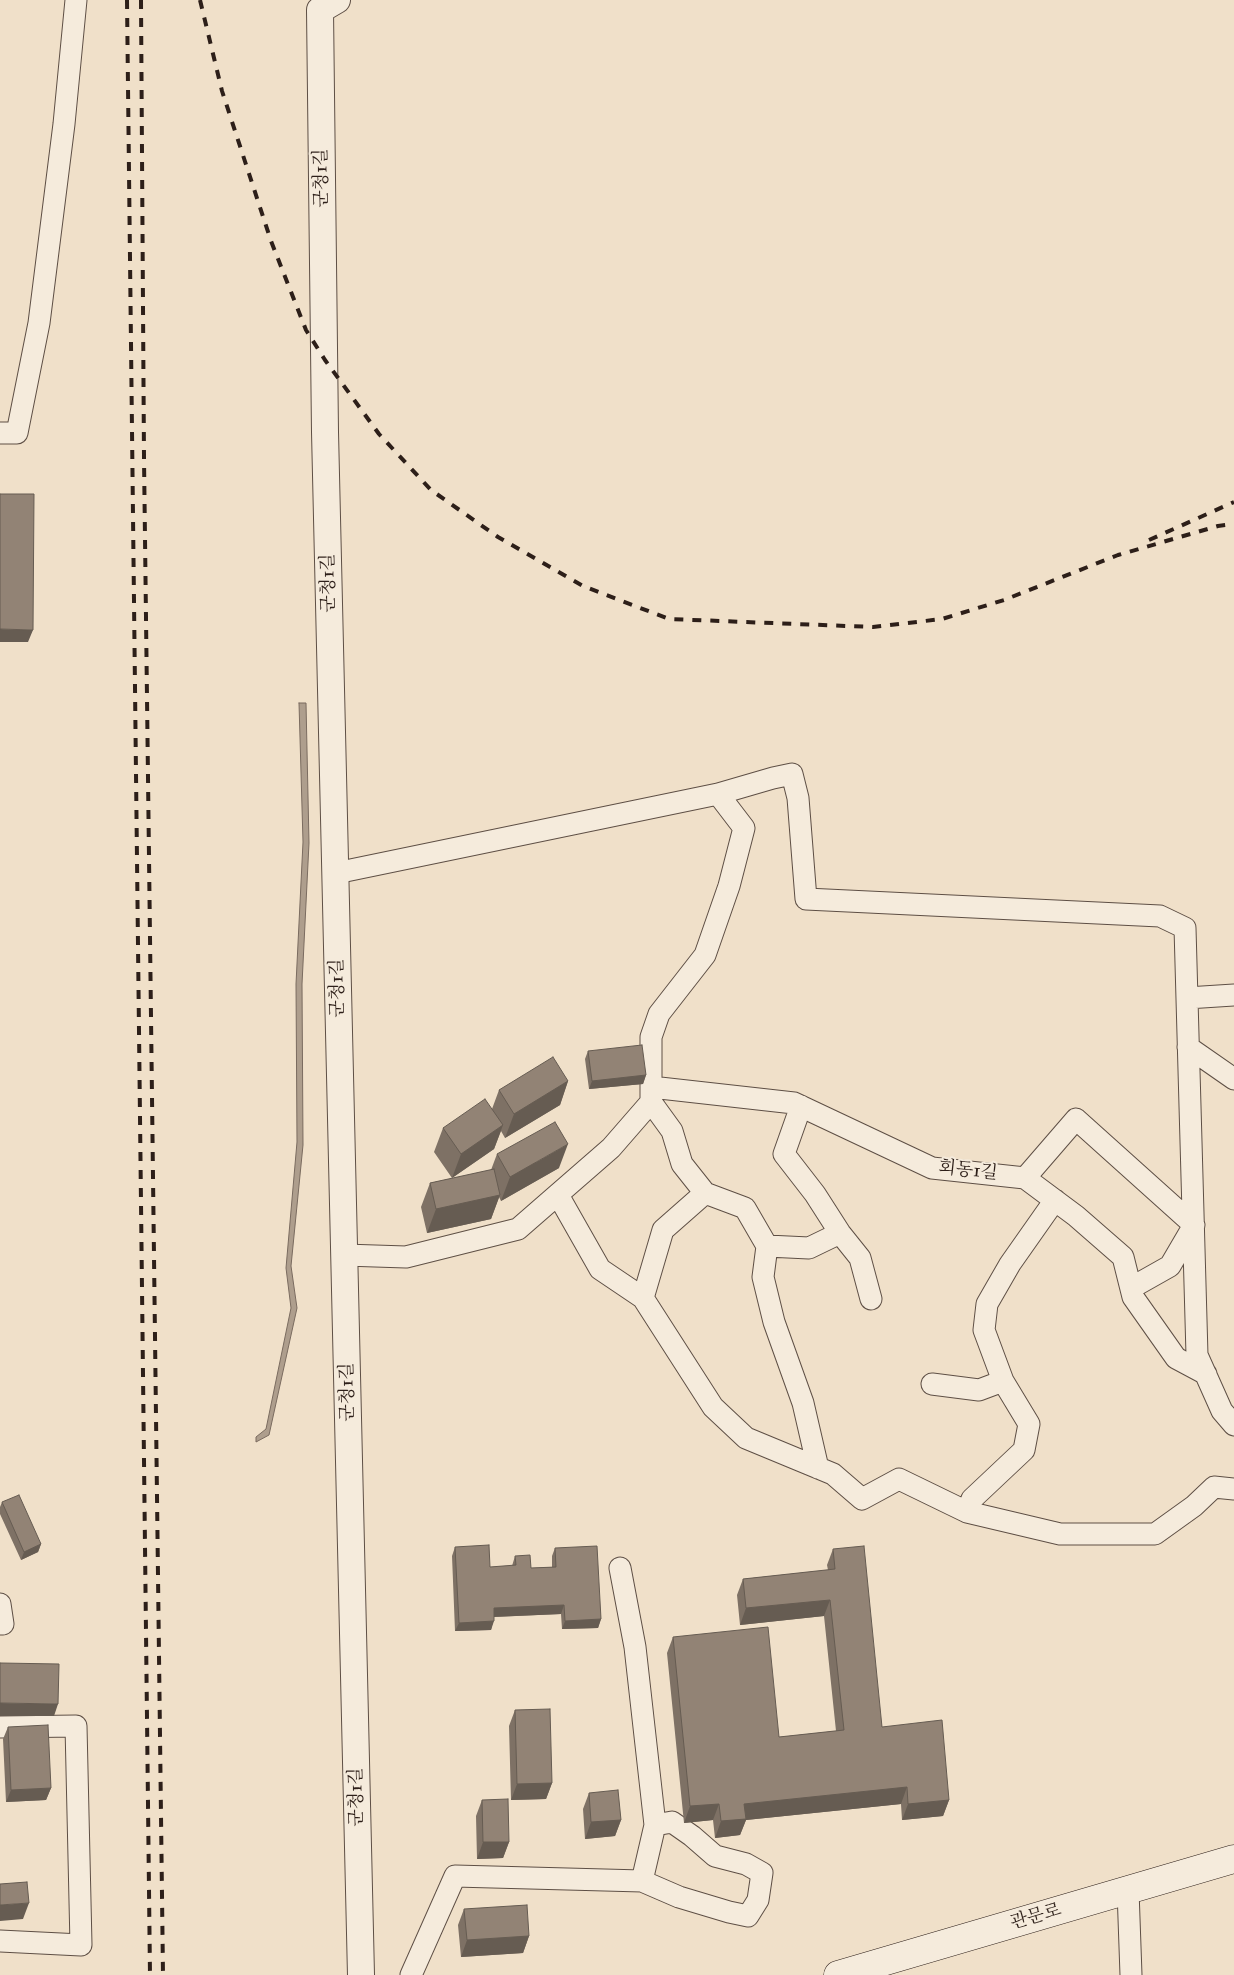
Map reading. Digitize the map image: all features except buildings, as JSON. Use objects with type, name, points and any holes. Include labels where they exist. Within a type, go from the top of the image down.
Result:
[{"type":"main road","name":"관문로","points":[[838,1975],[1234,1859]]},
{"type":"street","points":[[8,433],[39,323],[64,124],[76,0]]},
{"type":"street","name":"군청1길","points":[[326,3],[325,432],[361,1975]]},
{"type":"street","points":[[336,873],[718,794],[792,774],[798,798],[806,899],[1160,916],[1185,928],[1197,1355],[1222,1411],[1234,1425]]},
{"type":"street","points":[[718,794],[744,828],[729,886],[705,955],[659,1014],[651,1037],[651,1095],[672,1131],[682,1164],[705,1192],[745,1208],[768,1246],[763,1277],[774,1322],[803,1402],[818,1468]]},
{"type":"street","points":[[1187,998],[1234,995]]},
{"type":"street","points":[[1188,1047],[1234,1079]]},
{"type":"street","points":[[344,1256],[406,1257],[518,1229],[611,1148],[651,1095]]},
{"type":"street","name":"회동1길","points":[[651,1095],[794,1103],[932,1168],[1025,1178]]},
{"type":"street","points":[[801,1106],[784,1154],[860,1258],[871,1298]]},
{"type":"street","points":[[1194,1225],[1076,1120],[1025,1178],[1055,1200],[1123,1257],[1133,1297],[1176,1358],[1206,1374]]},
{"type":"street","points":[[643,1298],[663,1230],[705,1192]]},
{"type":"street","points":[[558,1195],[600,1270],[643,1298],[713,1407],[746,1438],[833,1474],[862,1499],[899,1479],[967,1512],[1060,1534],[1156,1534],[1194,1506],[1214,1487],[1234,1489]]},
{"type":"street","points":[[967,1512],[972,1499],[1024,1450],[1029,1424],[1002,1381],[984,1330],[988,1304],[1010,1264],[1055,1200]]},
{"type":"street","points":[[1131,1288],[1170,1266],[1194,1225]]},
{"type":"street","points":[[768,1246],[808,1248],[840,1233]]},
{"type":"street","points":[[932,1384],[979,1390],[1002,1381]]},
{"type":"street","points":[[620,1568],[635,1647],[654,1825],[642,1881]]},
{"type":"street","points":[[0,1604],[2,1624],[0,1624]]},
{"type":"street","points":[[0,1727],[76,1726],[81,1945],[0,1941]]},
{"type":"street","points":[[411,1975],[455,1876],[642,1881],[679,1897],[748,1916],[758,1900],[762,1873],[746,1864],[715,1856],[672,1822],[654,1825]]},
{"type":"street","points":[[1128,1890],[1131,1975]]},
{"type":"shaded area","points":[[299,703],[306,703],[309,843],[302,984],[303,1145],[291,1266],[297,1308],[269,1435],[256,1442],[256,1437],[266,1429],[291,1308],[286,1268],[297,1142],[296,984],[303,842]]},
{"type":"railway","points":[[127,0],[150,1975]]},
{"type":"railway","points":[[141,0],[144,458],[163,1975]]},
{"type":"railway","points":[[200,0],[222,91],[271,241],[306,330],[325,360],[379,434],[431,490],[498,537],[583,586],[669,619],[873,627],[942,619],[1004,600],[1118,555],[1218,526],[1234,524]]},
{"type":"railway","points":[[1149,540],[1234,502]]}]
